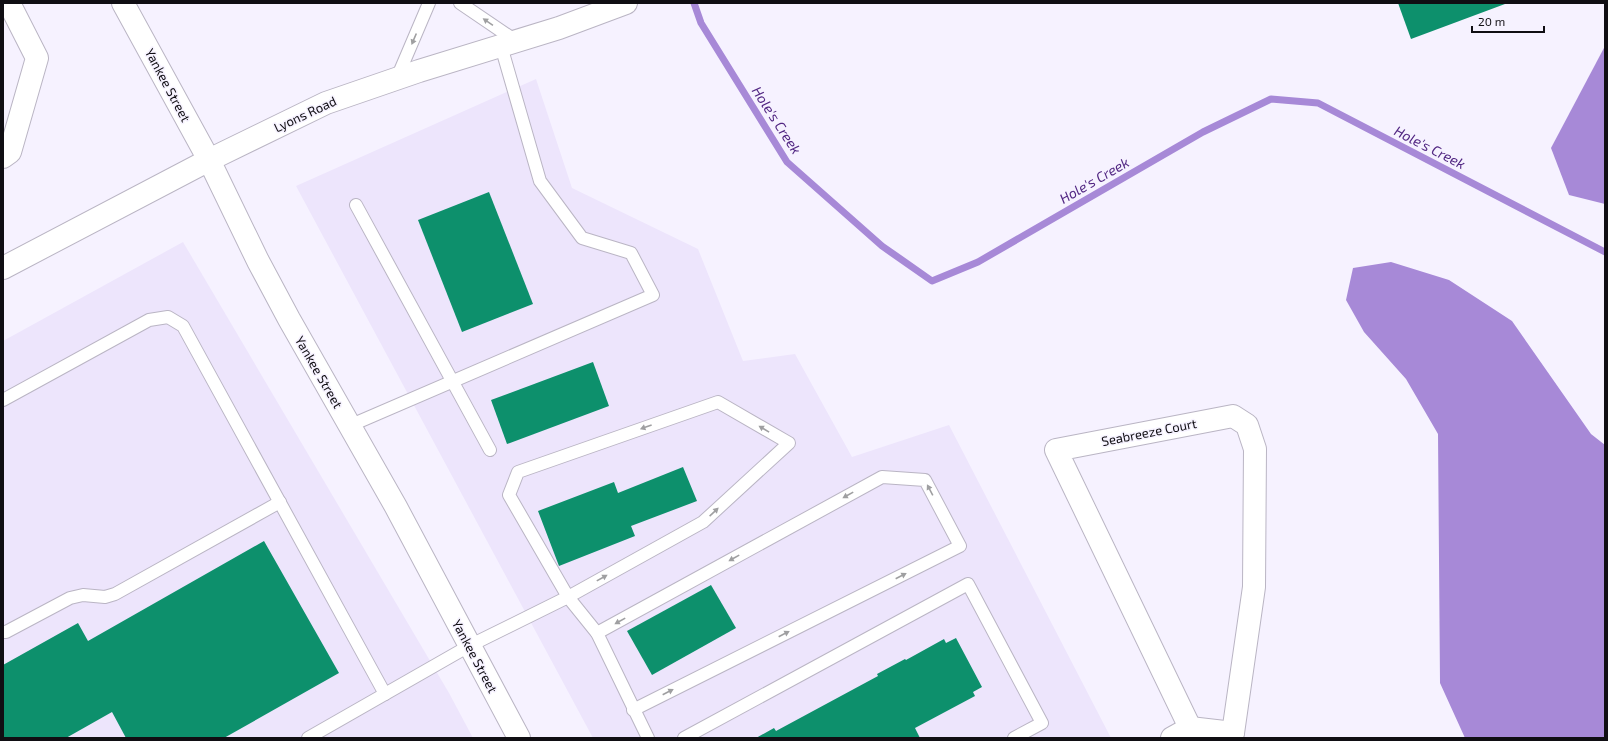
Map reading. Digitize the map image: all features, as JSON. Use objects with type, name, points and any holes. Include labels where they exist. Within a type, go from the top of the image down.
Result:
[{"type":"street","points":[[3,157],[10,152],[37,58],[9,3]]},
{"type":"street","name":"Yankee Street","points":[[123,3],[209,160],[258,261],[349,426],[396,507],[519,738]]},
{"type":"street","name":"Lyons Road","points":[[3,268],[209,160],[326,103],[397,78],[559,28],[626,3]]},
{"type":"street","name":"Seabreeze Court","points":[[1186,735],[1056,450],[1233,416],[1247,425],[1255,449],[1254,587],[1231,736]]},
{"type":"street","points":[[1186,735],[1231,736]]},
{"type":"lane","points":[[397,78],[430,3]]},
{"type":"lane","points":[[349,426],[653,295],[631,253],[582,238],[540,181],[509,43],[460,3]]},
{"type":"lane","points":[[356,205],[490,450]]},
{"type":"lane","points":[[3,400],[150,320],[168,317],[183,326],[385,694]]},
{"type":"lane","points":[[308,738],[469,646],[568,597],[703,522],[789,443],[718,402],[518,472],[509,495],[568,597],[597,633],[633,710],[648,738]]},
{"type":"lane","points":[[597,633],[882,477],[925,480],[960,546],[633,710]]},
{"type":"lane","points":[[3,632],[6,632],[70,598],[83,595],[105,597],[116,594],[280,502]]},
{"type":"lane","points":[[684,738],[968,584],[1042,723],[1014,738]]},
{"type":"shaded area","points":[[1605,46],[1605,204],[1569,195],[1551,148]]},
{"type":"shaded area","points":[[536,79],[572,188],[698,249],[743,361],[795,354],[852,457],[949,425],[1111,738],[593,738],[296,186]]},
{"type":"shaded area","points":[[183,242],[449,693],[473,738],[3,738],[3,341]]},
{"type":"shaded area","points":[[1391,262],[1449,280],[1512,321],[1591,434],[1605,445],[1605,738],[1465,738],[1440,683],[1438,434],[1406,379],[1364,332],[1346,300],[1353,268]]},
{"type":"building","points":[[1398,3],[1505,3],[1505,4],[1411,39]]},
{"type":"building","points":[[489,192],[533,304],[462,332],[418,220]]},
{"type":"building","points":[[593,362],[609,406],[507,444],[491,400]]},
{"type":"building","points":[[683,467],[697,501],[631,526],[635,536],[559,566],[538,511],[614,482],[618,493]]},
{"type":"building","points":[[264,541],[339,673],[224,738],[126,738],[112,712],[66,738],[3,738],[3,665],[78,623],[88,641]]},
{"type":"building","points":[[711,585],[736,628],[652,675],[627,631]]},
{"type":"building","points":[[956,638],[982,687],[973,692],[975,696],[915,728],[920,738],[756,738],[774,728],[776,731],[878,676],[877,674],[944,639],[946,643]]},
{"type":"waterway","name":"Hole's Creek","points":[[694,3],[701,23],[787,162],[882,246],[932,281],[978,262],[1203,132],[1271,99],[1318,103],[1605,252]]}]
